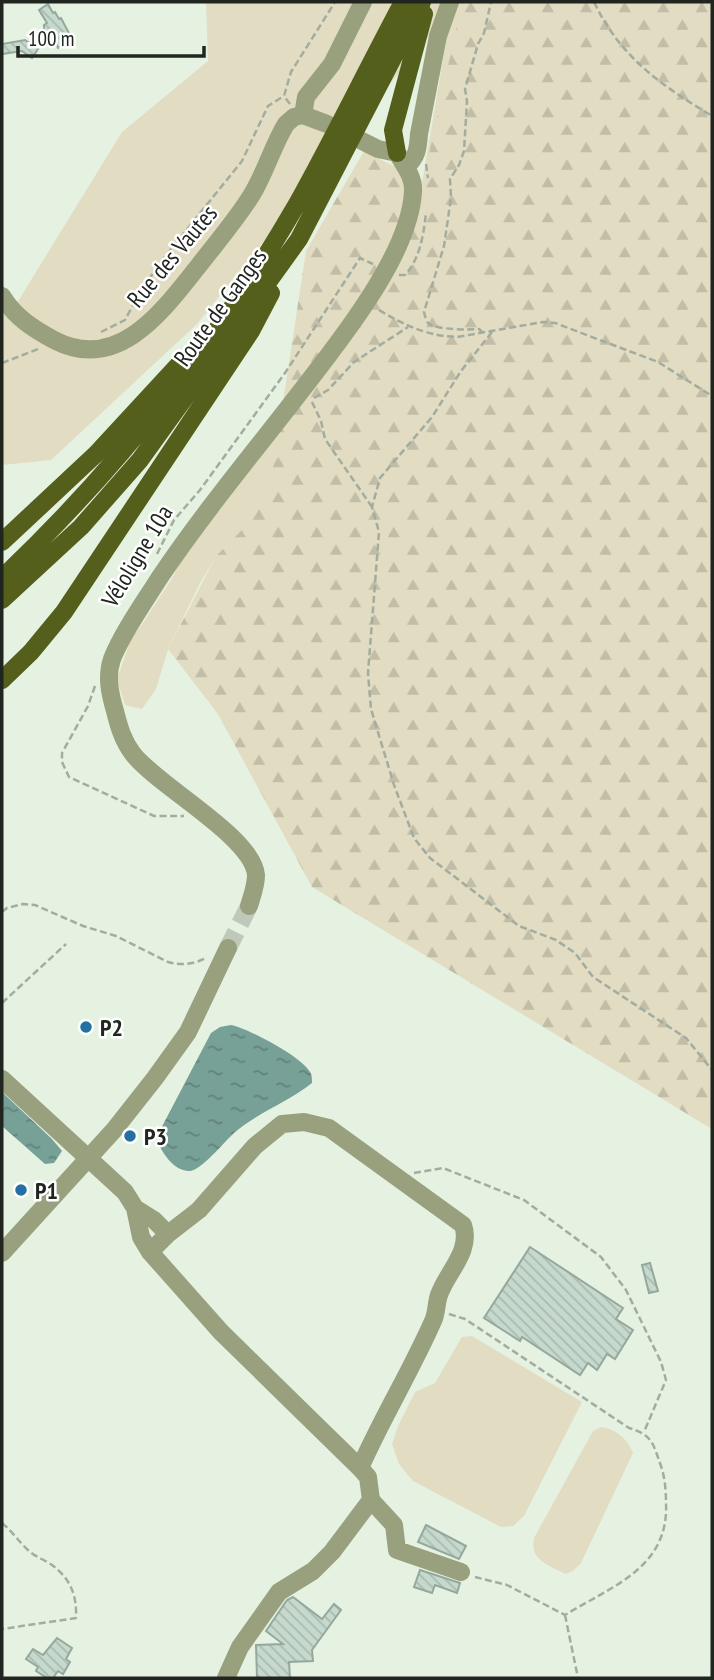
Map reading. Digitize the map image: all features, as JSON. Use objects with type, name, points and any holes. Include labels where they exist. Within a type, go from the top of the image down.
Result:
[{"type":"main road","name":"Route de Ganges","points":[[2,578],[49,531],[139,431],[223,320],[296,204],[403,2]]},
{"type":"main road","name":"Route de Ganges","points":[[2,600],[81,527],[140,460],[299,239],[423,2]]},
{"type":"main road","points":[[402,160],[393,130],[424,17],[423,2]]},
{"type":"main road","points":[[2,680],[31,652],[64,612],[251,331],[299,239]]},
{"type":"main road","points":[[2,542],[96,454],[165,377],[223,320]]},
{"type":"street","name":"Rue des Vautes","points":[[2,296],[12,311],[33,329],[57,341],[85,350],[114,345],[137,333],[163,310],[253,194],[285,124],[299,116],[306,97],[332,64],[363,2]]},
{"type":"street","points":[[362,141],[402,160],[414,160],[438,36],[450,2]]},
{"type":"street","points":[[299,116],[327,124]]},
{"type":"street","points":[[249,906],[256,873],[248,856],[235,839],[158,779],[134,755],[122,737],[109,687],[112,660],[148,596],[176,554],[367,304],[407,221],[413,191],[402,160]]},
{"type":"street","points":[[2,1253],[114,1130],[188,1032],[228,948]]},
{"type":"street","points":[[2,1079],[125,1192],[135,1208],[141,1237],[150,1252],[221,1332],[368,1476],[371,1500],[394,1525],[397,1550],[461,1572]]},
{"type":"street","points":[[150,1252],[199,1210],[255,1146],[282,1124],[304,1122],[329,1128],[463,1226],[467,1236],[461,1254],[439,1294],[434,1319],[360,1468]]},
{"type":"street","points":[[135,1208],[154,1220],[168,1234]]},
{"type":"street","points":[[226,1678],[240,1647],[279,1592],[313,1571],[332,1552],[371,1500]]},
{"type":"path","points":[[102,347],[101,331],[125,320],[139,292],[163,259],[242,161],[268,106],[284,96],[291,72],[335,2]]},
{"type":"path","points":[[483,333],[479,329],[430,325],[424,313],[444,246],[451,198],[450,179],[464,151],[467,101],[465,89],[478,44],[484,33],[491,2]]},
{"type":"path","points":[[594,2],[624,49],[637,62],[672,92],[712,116]]},
{"type":"path","points":[[284,96],[299,116]]},
{"type":"path","points":[[418,149],[425,158],[428,185]]},
{"type":"path","name":"Véloligne 10a","points":[[155,557],[174,520],[200,490],[285,373],[360,258],[400,275],[405,275],[411,268],[422,240],[426,208]]},
{"type":"path","points":[[367,304],[408,327],[445,337],[492,332],[543,322],[555,323],[658,362],[712,396]]},
{"type":"path","points":[[408,327],[354,362],[320,396],[310,398],[321,421],[325,439],[372,507],[379,533],[368,673],[371,709],[394,785],[414,838],[430,858],[519,926],[556,940],[575,953],[593,977],[686,1038],[712,1069]]},
{"type":"path","points":[[372,507],[380,478],[432,417],[461,371],[492,332]]},
{"type":"path","points":[[2,363],[57,341]]},
{"type":"path","points":[[95,684],[88,706],[62,753],[62,762],[69,777],[155,816],[187,816]]},
{"type":"path","points":[[2,912],[23,904],[35,905],[83,926],[116,936],[175,965],[196,963],[211,956]]},
{"type":"path","points":[[2,1003],[66,944]]},
{"type":"path","points":[[397,1176],[443,1168],[524,1200],[601,1257],[626,1290],[661,1362],[666,1380],[644,1432]]},
{"type":"path","points":[[436,1309],[465,1319],[629,1428],[644,1432],[652,1442],[662,1471],[667,1519],[652,1557],[641,1569],[565,1615]]},
{"type":"path","points":[[2,1523],[28,1550],[51,1564],[66,1580],[73,1588],[77,1608],[76,1618],[2,1629]]},
{"type":"path","points":[[461,1572],[507,1585],[565,1615]]},
{"type":"path","points":[[565,1615],[578,1678]]},
{"type":"green space","points":[[206,2],[489,2],[443,275],[240,532],[216,556],[168,649],[156,689],[142,709],[125,705],[117,680],[133,632],[141,626],[181,560],[413,236],[452,7],[197,324],[51,460],[2,465],[2,314],[12,311],[122,132],[208,61]]},
{"type":"green space","points":[[462,2],[712,2],[712,1129],[312,887],[218,714],[168,649],[216,556],[240,532],[269,494],[306,251],[364,151],[423,181]]},
{"type":"green space","points":[[472,1336],[582,1402],[524,1516],[513,1526],[501,1527],[413,1481],[399,1464],[392,1444],[415,1392],[435,1383],[462,1337]]},
{"type":"green space","points":[[601,1427],[621,1436],[633,1453],[581,1563],[565,1574],[537,1557],[533,1546],[534,1538],[593,1431]]},
{"type":"water","points":[[231,1025],[262,1037],[296,1058],[311,1073],[312,1083],[243,1126],[199,1167],[183,1170],[168,1159],[156,1138],[211,1033],[220,1027]]},
{"type":"water","points":[[2,1092],[62,1151],[54,1163],[45,1164],[2,1126]]},
{"type":"building","points":[[48,4],[53,13],[61,18],[72,39],[58,48],[44,29],[47,23],[39,10]]},
{"type":"building","points":[[25,40],[38,49],[32,58],[22,51],[2,54],[2,44]]},
{"type":"building","points":[[530,1247],[623,1308],[616,1319],[633,1330],[615,1359],[607,1354],[597,1370],[588,1363],[580,1375],[522,1337],[520,1341],[484,1318]]},
{"type":"building","points":[[650,1263],[658,1291],[649,1293],[642,1265]]},
{"type":"building","points":[[426,1525],[466,1546],[459,1559],[418,1542]]},
{"type":"building","points":[[420,1570],[460,1583],[457,1593],[435,1585],[432,1593],[414,1587]]},
{"type":"building","points":[[293,1597],[322,1619],[334,1604],[341,1610],[312,1650],[313,1661],[289,1662],[290,1678],[257,1678],[256,1645],[283,1644],[266,1631],[287,1600]]},
{"type":"building","points":[[57,1638],[72,1648],[66,1659],[70,1662],[63,1674],[58,1671],[53,1678],[47,1678],[36,1671],[38,1667],[26,1659],[33,1649],[43,1655]]},
{"type":"tunnel","points":[[228,948],[249,906]]},
{"type":"place","name":"P2","points":[[86,1027]]},
{"type":"place","name":"P3","points":[[130,1136]]},
{"type":"place","name":"P1","points":[[21,1190]]}]
